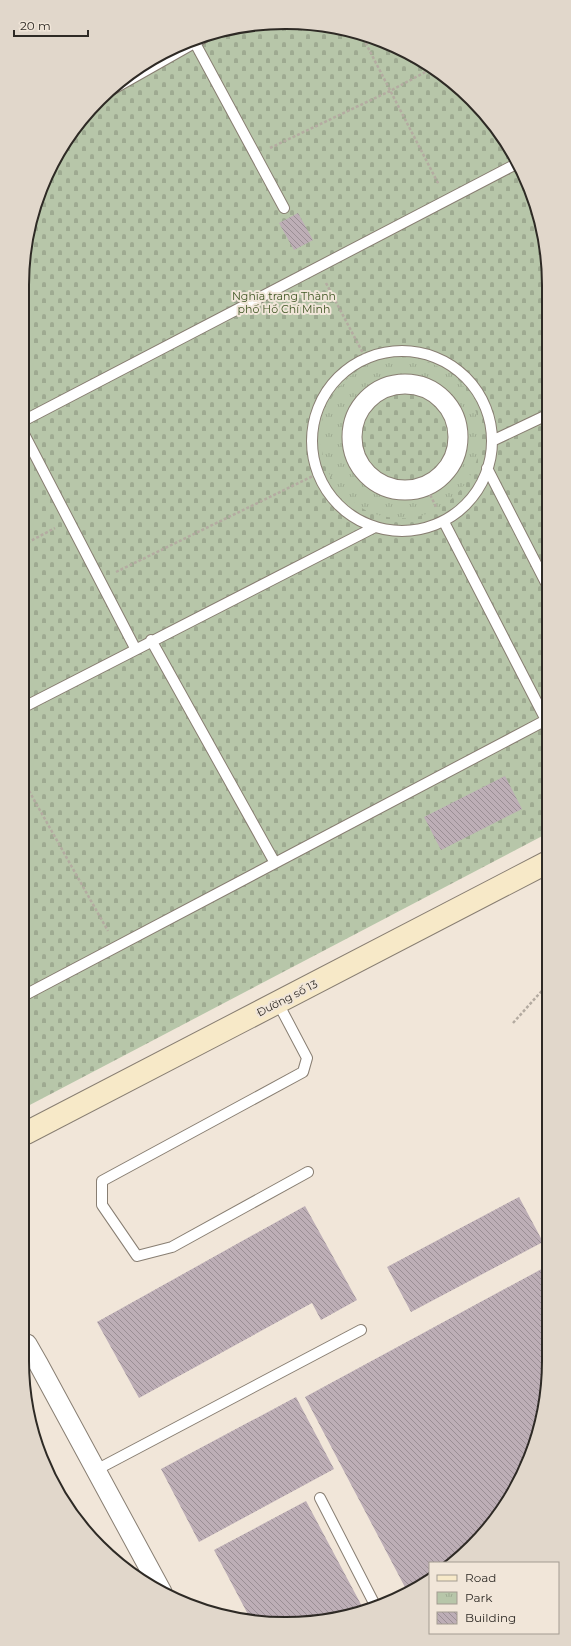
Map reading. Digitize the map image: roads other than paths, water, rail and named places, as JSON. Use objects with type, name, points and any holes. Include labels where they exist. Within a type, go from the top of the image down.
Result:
[{"type":"street","points":[[411,383],[429,389],[444,400],[454,415],[458,434],[456,452],[448,468],[436,480],[426,486],[404,491],[387,488],[372,480],[360,468],[353,453],[351,436],[354,419],[362,404],[376,392],[393,384],[411,383]]},
{"type":"street","name":"Đường số 13","points":[[29,1131],[542,865]]},
{"type":"street","points":[[29,1348],[157,1583]]},
{"type":"lane","points":[[196,45],[284,208]]},
{"type":"lane","points":[[142,73],[178,53]]},
{"type":"lane","points":[[29,418],[512,165]]},
{"type":"lane","points":[[410,350],[438,357],[462,373],[480,395],[491,422],[492,441],[492,450],[484,478],[469,502],[444,522],[417,530],[386,530],[356,520],[333,500],[317,474],[311,444],[315,413],[330,385],[353,364],[382,352],[410,350]]},
{"type":"lane","points":[[492,441],[542,417]]},
{"type":"lane","points":[[29,444],[135,648]]},
{"type":"lane","points":[[487,468],[542,575]]},
{"type":"lane","points":[[444,522],[542,711]]},
{"type":"lane","points":[[29,703],[135,648],[375,527]]},
{"type":"lane","points":[[151,640],[275,863]]},
{"type":"lane","points":[[29,993],[542,724]]},
{"type":"lane","points":[[278,1003],[307,1058],[303,1072],[102,1181],[102,1205],[138,1256],[172,1247],[308,1172]]},
{"type":"lane","points":[[96,1470],[361,1330]]},
{"type":"lane","points":[[320,1498],[373,1601]]},
{"type":"park label","name":"Nghĩa trang Thành phố Hồ Chí Minh","points":[[284,302]]}]
